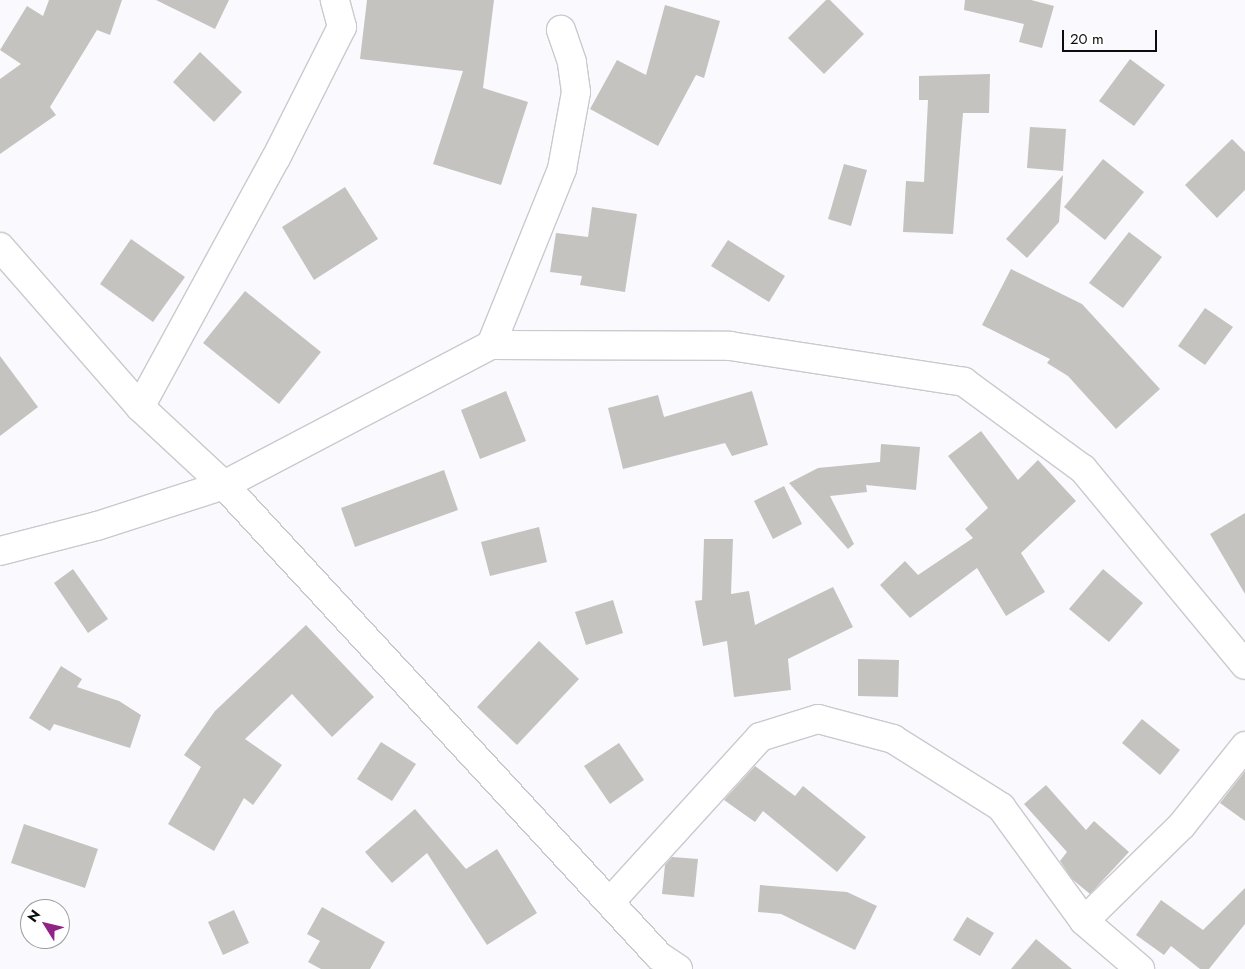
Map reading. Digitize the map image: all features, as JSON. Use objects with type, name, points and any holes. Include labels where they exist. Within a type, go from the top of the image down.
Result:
[{"type":"street","points":[[140,407],[276,158],[342,27],[335,0]]},
{"type":"street","points":[[492,345],[562,169],[576,92],[572,62],[560,30]]},
{"type":"street","points":[[0,247],[140,407],[224,484],[659,956],[678,969]]},
{"type":"street","points":[[0,551],[97,526],[224,484],[492,345],[730,346],[964,382],[1083,468],[1245,665]]},
{"type":"street","points":[[610,902],[760,738],[818,719],[893,739],[1001,807],[1084,921],[1140,969]]},
{"type":"street","points":[[1084,921],[1182,825],[1245,746]]},
{"type":"building","points":[[49,0],[122,0],[110,35],[97,30],[50,107],[56,115],[0,154],[0,79],[21,64],[0,50],[27,6],[43,16]]},
{"type":"building","points":[[156,0],[229,0],[215,29]]},
{"type":"building","points":[[367,0],[494,0],[483,88],[528,102],[501,185],[433,164],[463,71],[360,59]]},
{"type":"building","points":[[826,0],[830,0],[864,34],[824,74],[788,38]]},
{"type":"building","points":[[965,0],[1031,0],[1054,6],[1042,48],[1019,42],[1024,24],[964,10]]},
{"type":"building","points":[[665,5],[720,21],[704,78],[696,75],[658,146],[590,109],[617,60],[646,75]]},
{"type":"building","points":[[200,52],[242,92],[214,122],[173,82]]},
{"type":"building","points":[[1130,59],[1165,85],[1134,126],[1099,101]]},
{"type":"building","points":[[990,74],[989,113],[963,113],[953,234],[903,232],[906,181],[924,182],[928,100],[919,100],[919,76]]},
{"type":"building","points":[[1030,127],[1066,129],[1063,171],[1027,168]]},
{"type":"building","points":[[1232,139],[1245,152],[1245,190],[1217,218],[1185,185]]},
{"type":"building","points":[[1103,159],[1144,192],[1105,240],[1064,207]]},
{"type":"building","points":[[844,164],[867,170],[851,226],[828,219]]},
{"type":"building","points":[[1063,175],[1059,222],[1027,258],[1006,239]]},
{"type":"building","points":[[345,187],[378,239],[314,280],[282,227]]},
{"type":"building","points":[[592,207],[637,214],[625,292],[580,285],[582,276],[550,272],[556,233],[588,237]]},
{"type":"building","points":[[1129,232],[1162,257],[1123,308],[1089,283]]},
{"type":"building","points":[[131,239],[185,277],[153,322],[100,284]]},
{"type":"building","points":[[728,240],[785,276],[769,302],[711,266]]},
{"type":"building","points":[[1011,269],[1082,304],[1160,389],[1116,429],[1068,376],[1047,363],[1050,359],[982,325]]},
{"type":"building","points":[[245,291],[321,352],[279,404],[203,343]]},
{"type":"building","points":[[1205,308],[1233,327],[1205,365],[1178,346]]},
{"type":"building","points":[[0,356],[38,407],[0,436]]},
{"type":"building","points":[[506,391],[526,441],[480,459],[461,410]]},
{"type":"building","points":[[752,391],[768,445],[732,456],[725,443],[623,469],[608,408],[658,395],[664,417]]},
{"type":"building","points":[[981,431],[1018,480],[1038,460],[1076,501],[1021,553],[1045,592],[1006,616],[977,568],[910,618],[880,585],[905,561],[918,575],[973,538],[965,529],[988,508],[948,456]]},
{"type":"building","points":[[881,444],[920,447],[916,490],[866,485],[867,492],[830,496],[854,544],[848,549],[789,483],[818,468],[880,462]]},
{"type":"building","points":[[444,470],[458,510],[355,547],[341,508]]},
{"type":"building","points":[[784,486],[802,524],[773,539],[754,501]]},
{"type":"building","points":[[1245,513],[1245,594],[1210,534]]},
{"type":"building","points":[[539,527],[547,562],[490,576],[481,542]]},
{"type":"building","points":[[704,539],[733,539],[731,594],[749,591],[755,625],[833,587],[853,627],[788,659],[791,690],[734,697],[727,641],[703,646],[695,601],[702,600]]},
{"type":"building","points":[[73,569],[108,619],[88,633],[54,583]]},
{"type":"building","points":[[1103,569],[1143,603],[1109,642],[1069,609]]},
{"type":"building","points":[[613,600],[623,633],[586,645],[575,612]]},
{"type":"building","points":[[306,625],[374,697],[332,737],[292,694],[245,739],[282,765],[253,805],[244,798],[214,851],[168,824],[201,767],[184,755],[215,711]]},
{"type":"building","points":[[539,641],[579,679],[517,745],[477,707]]},
{"type":"building","points":[[858,659],[899,660],[898,697],[858,696]]},
{"type":"building","points":[[61,666],[82,679],[77,687],[119,701],[141,715],[130,748],[54,724],[50,731],[29,718]]},
{"type":"building","points":[[1142,719],[1180,750],[1160,775],[1122,743]]},
{"type":"building","points":[[381,742],[416,764],[392,801],[357,779]]},
{"type":"building","points":[[619,743],[644,780],[610,804],[584,766]]},
{"type":"building","points":[[755,766],[795,796],[803,786],[866,837],[837,872],[763,811],[755,822],[724,800]]},
{"type":"building","points":[[1245,771],[1245,821],[1220,803]]},
{"type":"building","points":[[1046,785],[1086,830],[1094,821],[1129,852],[1090,894],[1072,879],[1060,861],[1067,852],[1024,804]]},
{"type":"building","points":[[415,809],[466,869],[497,849],[537,913],[487,945],[427,853],[392,883],[365,852]]},
{"type":"building","points":[[24,824],[98,849],[85,888],[11,863]]},
{"type":"building","points":[[672,857],[698,859],[694,897],[662,894],[665,865]]},
{"type":"building","points":[[760,885],[847,892],[877,906],[855,950],[781,914],[758,912]]},
{"type":"building","points":[[1245,888],[1245,924],[1209,969],[1200,969],[1171,946],[1164,955],[1136,935],[1161,900],[1203,930]]},
{"type":"building","points":[[322,907],[385,942],[370,969],[321,969],[308,962],[320,941],[307,934]]},
{"type":"building","points":[[234,910],[249,943],[223,955],[208,922]]},
{"type":"building","points":[[967,917],[994,933],[980,956],[953,940]]},
{"type":"building","points":[[1036,939],[1072,969],[1011,969]]}]
